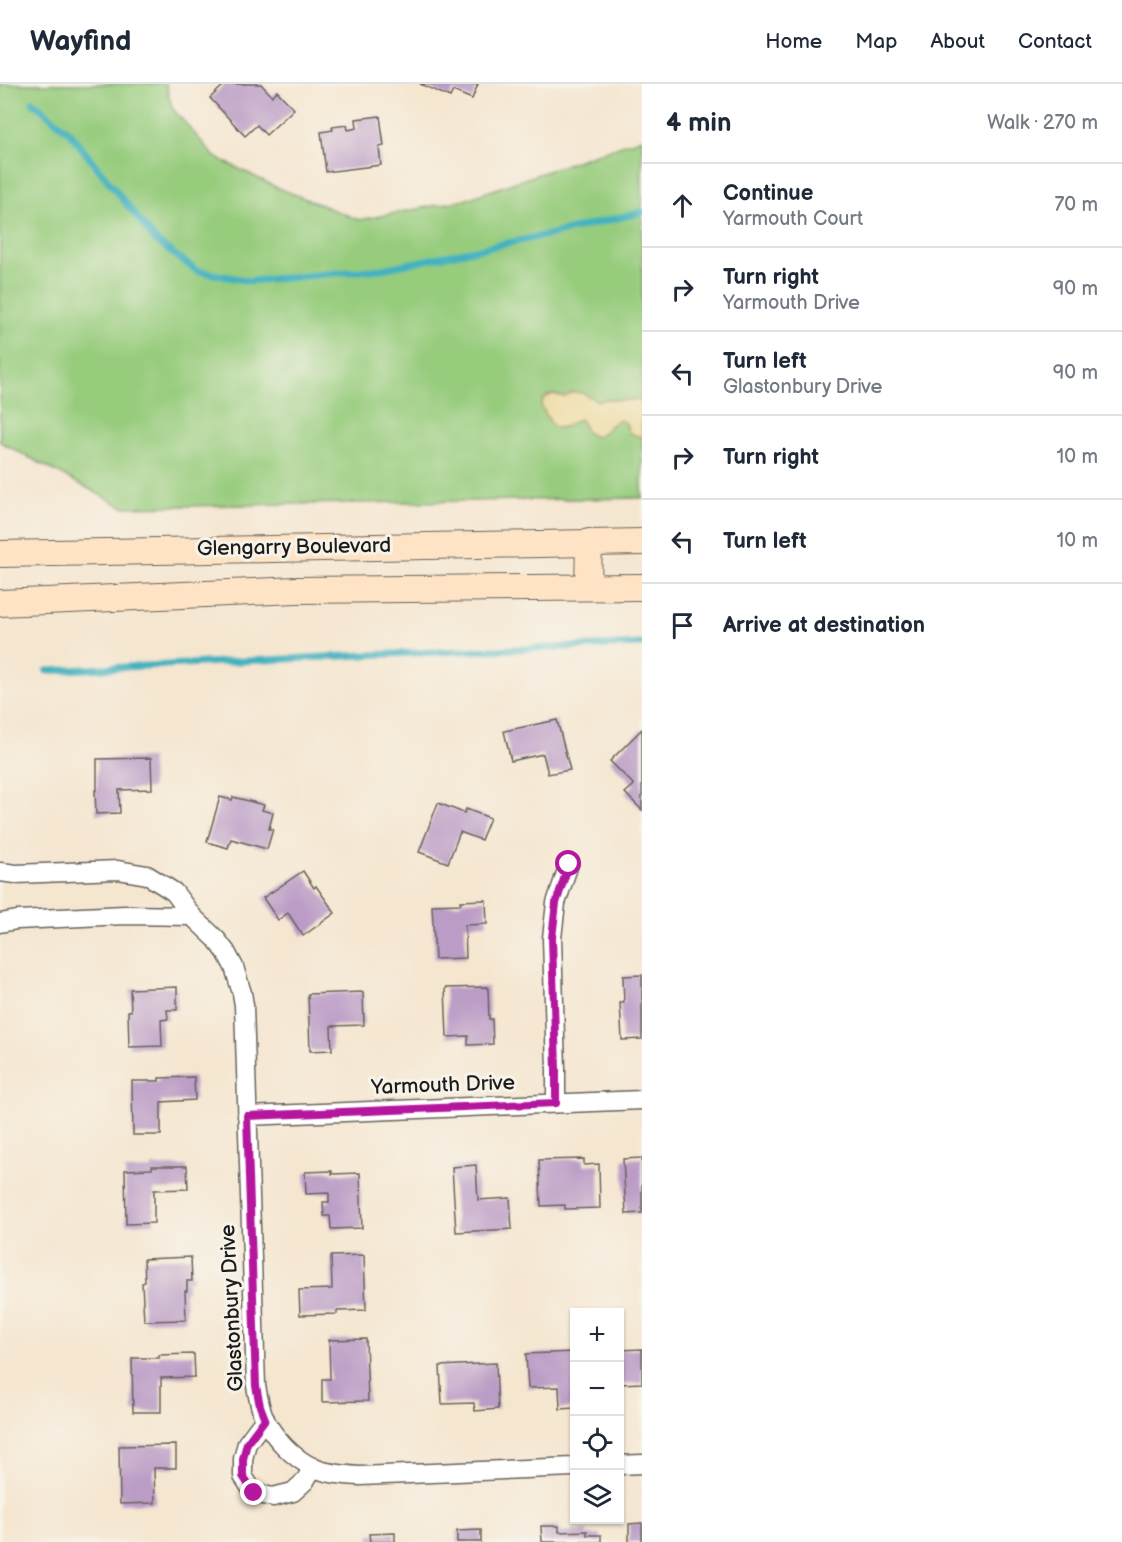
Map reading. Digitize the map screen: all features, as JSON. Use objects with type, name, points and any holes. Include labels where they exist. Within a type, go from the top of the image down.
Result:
[{"type":"street","points":[[588,588],[589,542]]},
{"type":"street","name":"Glengarry Boulevard","points":[[0,554],[642,542]]},
{"type":"street","name":"Glengarry Boulevard","points":[[0,603],[296,590],[642,588]]},
{"type":"street","points":[[556,1103],[552,938],[556,903],[569,864]]},
{"type":"street","name":"Glastonbury Drive","points":[[0,872],[16,874],[118,870],[147,875],[174,892],[192,916],[216,939],[234,967],[242,993],[256,1386],[265,1419],[284,1446],[313,1467],[343,1475],[570,1467]]},
{"type":"street","points":[[0,923],[17,920],[125,915],[192,916]]},
{"type":"street","name":"Yarmouth Drive","points":[[247,1116],[642,1101]]},
{"type":"street","points":[[265,1419],[247,1443],[243,1459],[243,1476],[254,1493],[273,1497],[293,1492],[305,1481],[313,1467]]},
{"type":"street","points":[[624,1465],[642,1464]]},
{"type":"green space","points":[[0,84],[166,84],[172,108],[215,157],[278,188],[359,220],[464,200],[642,138],[642,498],[123,507],[0,442]]},
{"type":"sand","points":[[573,392],[582,393],[598,401],[608,399],[642,402],[642,436],[629,433],[626,423],[619,420],[595,437],[586,432],[580,419],[567,426],[555,428],[541,406],[544,398],[553,394],[564,397]]},
{"type":"building","points":[[225,84],[261,84],[272,96],[277,91],[294,109],[266,135],[257,125],[245,136],[210,98]]},
{"type":"building","points":[[420,84],[478,84],[472,99],[453,91],[450,97]]},
{"type":"building","points":[[380,116],[384,146],[379,147],[381,165],[326,172],[321,132],[333,130],[332,127],[347,125],[348,130],[357,128],[356,119]]},
{"type":"building","points":[[557,720],[570,770],[548,774],[543,754],[511,761],[504,731]]},
{"type":"building","points":[[642,729],[642,810],[625,793],[634,785],[610,761]]},
{"type":"building","points":[[151,758],[152,789],[119,790],[120,813],[96,814],[97,759]]},
{"type":"building","points":[[220,797],[232,800],[233,797],[264,805],[262,810],[273,813],[269,829],[273,829],[267,849],[231,839],[228,848],[207,842]]},
{"type":"building","points":[[438,803],[464,813],[466,809],[490,818],[481,840],[460,832],[448,863],[419,852]]},
{"type":"building","points":[[303,871],[335,913],[303,936],[288,913],[278,920],[263,898]]},
{"type":"building","points":[[486,900],[487,924],[465,925],[466,958],[435,959],[432,905]]},
{"type":"building","points":[[642,975],[642,1039],[622,1040],[620,1003],[624,1003],[623,976]]},
{"type":"building","points":[[177,987],[177,1010],[167,1010],[168,1019],[161,1020],[162,1046],[129,1047],[130,989]]},
{"type":"building","points":[[488,987],[489,1019],[492,1019],[493,1044],[468,1045],[468,1036],[447,1037],[445,988]]},
{"type":"building","points":[[363,992],[364,1025],[331,1026],[332,1050],[310,1051],[308,994]]},
{"type":"building","points":[[194,1077],[195,1100],[161,1102],[161,1135],[133,1135],[132,1081]]},
{"type":"building","points":[[642,1158],[642,1213],[626,1214],[623,1159]]},
{"type":"building","points":[[584,1159],[584,1165],[599,1164],[600,1208],[565,1209],[565,1205],[541,1206],[539,1160]]},
{"type":"building","points":[[476,1165],[478,1200],[510,1198],[512,1229],[456,1232],[452,1167]]},
{"type":"building","points":[[152,1166],[187,1166],[188,1189],[154,1190],[154,1223],[126,1224],[125,1170],[152,1169]]},
{"type":"building","points":[[332,1171],[332,1174],[360,1173],[362,1228],[331,1229],[330,1216],[324,1216],[323,1202],[329,1202],[329,1193],[306,1194],[305,1172]]},
{"type":"building","points":[[364,1255],[366,1310],[300,1315],[299,1290],[332,1289],[331,1256]]},
{"type":"building","points":[[191,1257],[192,1281],[187,1281],[187,1291],[185,1291],[186,1320],[144,1321],[142,1283],[145,1282],[144,1259]]},
{"type":"building","points":[[366,1339],[368,1401],[322,1402],[322,1379],[330,1379],[329,1340]]},
{"type":"building","points":[[642,1349],[642,1383],[624,1384],[624,1350]]},
{"type":"building","points":[[570,1352],[570,1408],[560,1409],[559,1387],[528,1388],[526,1354]]},
{"type":"building","points":[[194,1354],[195,1377],[161,1378],[161,1412],[133,1412],[132,1358]]},
{"type":"building","points":[[496,1363],[498,1409],[475,1411],[474,1403],[442,1404],[440,1366]]},
{"type":"building","points":[[176,1445],[176,1468],[154,1468],[155,1503],[120,1504],[119,1446]]},
{"type":"building","points":[[642,1523],[642,1542],[629,1542],[629,1524]]},
{"type":"building","points":[[541,1526],[559,1526],[559,1532],[587,1531],[587,1535],[601,1535],[601,1542],[542,1542]]},
{"type":"building","points":[[481,1530],[481,1542],[457,1542],[457,1531]]},
{"type":"building","points":[[395,1533],[395,1542],[370,1542],[369,1534]]},
{"type":"waterway","points":[[33,102],[69,132],[156,241],[197,271],[250,281],[382,269],[552,234],[642,212]]},
{"type":"waterway","points":[[47,671],[642,644]]},
{"type":"route","points":[[254,1493],[243,1476],[243,1459],[247,1443],[265,1419],[256,1386],[247,1116],[556,1103],[552,938],[556,903],[569,864]]}]
